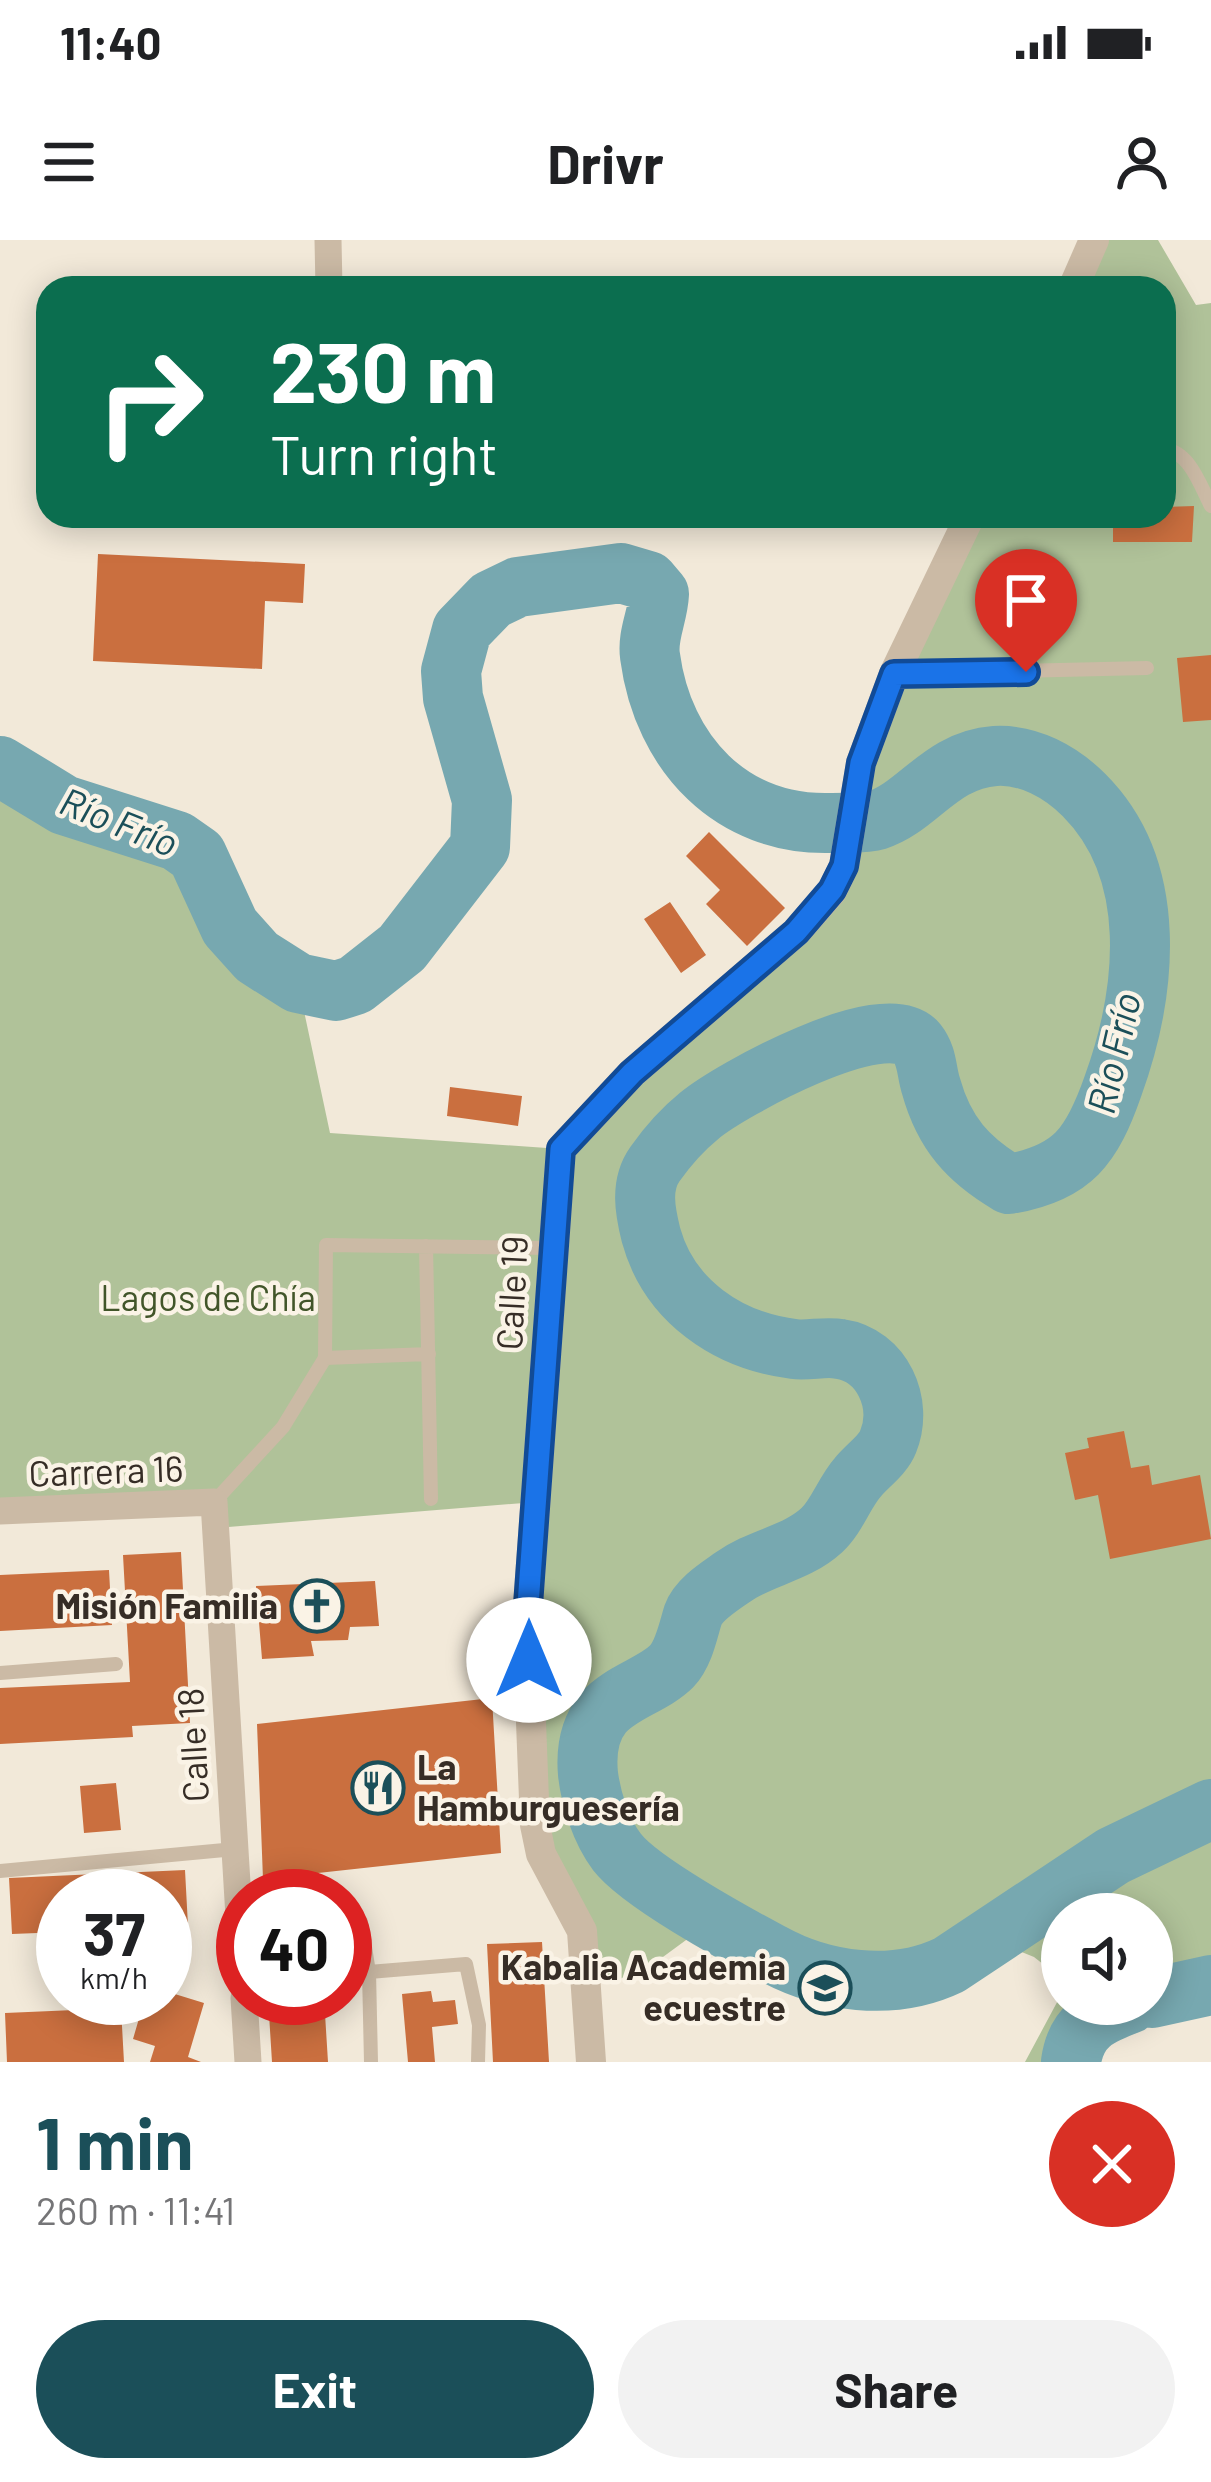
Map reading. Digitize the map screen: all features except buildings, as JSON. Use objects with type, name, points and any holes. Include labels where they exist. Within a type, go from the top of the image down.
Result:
[{"type":"street","points":[[328,240],[329,276]]},
{"type":"street","points":[[1078,276],[1094,240]]},
{"type":"street","name":"Calle 19","points":[[592,2062],[582,1931],[541,1853],[536,1825],[527,1619],[561,1149],[632,1073],[796,932],[832,890],[844,866],[861,763],[894,674],[964,528]]},
{"type":"street","name":"Carrera 16","points":[[0,1511],[214,1502]]},
{"type":"street","name":"Calle 18","points":[[214,1502],[236,1869]]},
{"type":"street","points":[[246,2025],[248,2062]]},
{"type":"lane","points":[[1176,452],[1187,462],[1211,506]]},
{"type":"lane","points":[[894,674],[1147,668]]},
{"type":"lane","points":[[214,1502],[283,1427],[325,1358],[326,1245],[553,1249]]},
{"type":"lane","points":[[426,1246],[431,1499]]},
{"type":"lane","points":[[325,1358],[429,1354]]},
{"type":"lane","points":[[0,1673],[116,1664]]},
{"type":"lane","points":[[0,1870],[235,1849]]},
{"type":"lane","points":[[372,1972],[466,1964],[478,2025],[478,2062]]},
{"type":"lane","points":[[370,2025],[371,2062]]},
{"type":"green space","name":"Lagos de Chía","points":[[1094,240],[1158,240],[1196,305],[1211,303],[1211,1985],[1173,1993],[1173,1893],[1041,1893],[1041,1962],[989,1939],[924,1976],[867,1981],[814,1970],[712,1921],[637,1976],[588,1983],[541,1854],[536,1502],[216,1528],[214,1503],[0,1511],[0,766],[64,805],[177,841],[197,855],[230,927],[257,957],[298,983],[330,1133],[561,1149],[832,891],[861,763],[965,528],[1176,528],[1176,276],[1078,276]]},
{"type":"green space","points":[[1045,2025],[1089,2025],[1078,2039],[1071,2062],[1025,2062]]},
{"type":"waterway","name":"Río Frío","points":[[0,766],[64,805],[177,841],[197,855],[230,927],[257,957],[298,983],[336,991],[355,985],[402,948],[480,847],[482,800],[453,698],[451,671],[462,630],[491,600],[518,587],[621,573],[648,581],[659,594],[650,656],[670,724],[708,777],[763,812],[795,821],[877,820],[959,766],[995,756],[1032,761],[1075,787],[1108,825],[1125,859],[1140,934],[1134,1012],[1125,1050],[1097,1125],[1077,1153],[1049,1172],[1009,1184],[970,1155],[951,1131],[936,1103],[917,1043],[900,1034],[874,1035],[773,1071],[716,1104],[681,1132],[650,1172],[645,1198],[651,1235],[660,1259],[687,1298],[724,1327],[770,1345],[855,1353],[886,1383],[892,1427],[886,1447],[853,1483],[822,1530],[801,1545],[744,1570],[710,1594],[696,1609],[672,1666],[603,1713],[590,1742],[588,1774],[606,1834],[617,1852],[646,1878],[791,1963],[858,1980],[905,1979],[949,1965],[1113,1856],[1211,1809]]},
{"type":"waterway","name":"Río Frío","points":[[1173,1993],[1211,1985]]},
{"type":"waterway","name":"Río Frío","points":[[1071,2062],[1078,2039],[1089,2025]]},
{"type":"place","name":"Misión Familia","points":[[317,1606]]},
{"type":"place","name":"La Hamburguesería","points":[[378,1788]]},
{"type":"place","name":"Kabalia Academia ecuestre","points":[[825,1988]]},
{"type":"route","points":[[529,1660],[527,1619],[561,1149],[632,1073],[796,932],[832,890],[844,866],[861,763],[894,674],[1026,672]]}]
